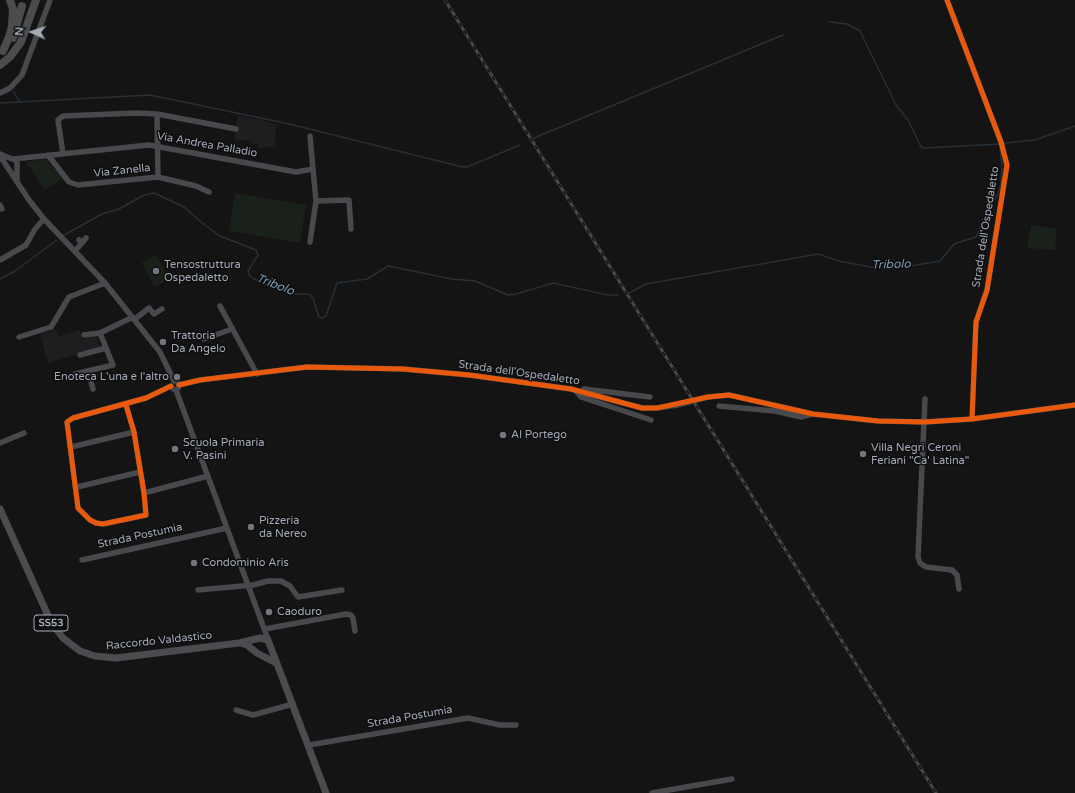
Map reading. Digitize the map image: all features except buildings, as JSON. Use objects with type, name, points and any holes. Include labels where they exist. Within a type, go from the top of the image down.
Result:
[{"type":"highway","points":[[1,51],[9,38],[12,21],[13,9],[10,0]]},
{"type":"highway","points":[[0,65],[5,62],[15,51],[25,33],[36,0]]},
{"type":"highway","points":[[1,51],[12,40],[22,3]]},
{"type":"highway","points":[[15,51],[22,20],[22,3]]},
{"type":"main road","name":"Raccordo Valdastico","points":[[0,509],[51,622],[63,638],[75,648],[95,656],[113,658],[239,643],[258,639]]},
{"type":"main road","points":[[254,650],[253,646],[258,639],[264,638],[270,644],[326,793]]},
{"type":"main road","points":[[239,643],[278,664]]},
{"type":"main road","points":[[261,655],[268,652],[270,644]]},
{"type":"street","points":[[0,93],[10,88],[22,75],[50,0]]},
{"type":"street","name":"Strada dell'Ospedaletto","points":[[947,0],[1002,145],[1007,165],[987,290],[976,322],[972,418]]},
{"type":"street","points":[[63,154],[58,120],[61,116],[137,113],[157,114],[236,130]]},
{"type":"street","points":[[157,114],[158,177]]},
{"type":"street","points":[[310,136],[316,201],[310,242]]},
{"type":"street","name":"Via Andrea Palladio","points":[[12,159],[140,145],[158,146],[296,172],[313,169]]},
{"type":"street","points":[[0,155],[12,159],[17,166],[17,182]]},
{"type":"street","points":[[0,155],[17,182],[44,219],[105,283],[160,352],[175,386],[270,644]]},
{"type":"street","name":"Via Zanella","points":[[48,155],[69,182],[78,185],[158,177],[196,186],[209,192]]},
{"type":"street","points":[[8,167],[14,170],[25,158]]},
{"type":"street","points":[[8,167],[8,160],[12,159]]},
{"type":"street","points":[[316,201],[349,200],[351,229]]},
{"type":"street","points":[[0,260],[26,245],[35,229],[44,219]]},
{"type":"street","points":[[75,251],[81,241],[86,238]]},
{"type":"street","points":[[19,337],[51,327],[69,297],[105,283]]},
{"type":"street","points":[[220,306],[258,374]]},
{"type":"street","points":[[84,335],[100,333],[134,318],[149,308],[154,314],[162,309]]},
{"type":"street","points":[[204,339],[232,329]]},
{"type":"street","points":[[75,374],[113,365],[100,333]]},
{"type":"street","points":[[80,355],[106,348]]},
{"type":"street","name":"Strada dell'Ospedaletto","points":[[71,447],[67,423],[68,420],[126,404],[175,386],[200,380],[307,367],[403,369],[469,375],[577,390],[642,408],[657,408],[677,405],[708,397],[729,395],[739,396],[813,414],[878,421],[925,422],[972,418],[1075,405]]},
{"type":"street","points":[[88,371],[93,389]]},
{"type":"street","name":"Strada dell'Ospedaletto","points":[[577,390],[580,389],[650,397]]},
{"type":"street","name":"Strada dell'Ospedaletto","points":[[577,390],[581,397],[651,420]]},
{"type":"street","points":[[925,399],[918,557],[920,563],[926,567],[952,570],[957,575],[959,589]]},
{"type":"street","points":[[126,404],[134,432],[144,493],[146,516],[103,524],[90,520],[78,508],[77,487],[71,447],[134,432]]},
{"type":"street","name":"Strada dell'Ospedaletto","points":[[719,406],[775,411],[801,417],[813,414]]},
{"type":"street","points":[[0,443],[24,433]]},
{"type":"street","points":[[77,487],[140,472]]},
{"type":"street","points":[[144,493],[208,476]]},
{"type":"street","name":"Strada Postumia","points":[[82,560],[227,528]]},
{"type":"street","points":[[198,590],[249,585],[268,581],[281,581],[290,586],[298,597],[342,590]]},
{"type":"street","points":[[264,628],[346,614],[351,615],[353,618],[355,631]]},
{"type":"street","points":[[258,639],[264,628]]},
{"type":"street","points":[[236,710],[253,715],[293,704]]},
{"type":"street","name":"Strada Postumia","points":[[309,745],[468,718],[484,720],[500,725],[516,725]]},
{"type":"street","points":[[652,793],[732,779]]},
{"type":"shaded area","points":[[238,115],[276,124],[275,147],[258,148],[258,145],[250,143],[250,141],[234,140]]},
{"type":"shaded area","points":[[45,159],[63,178],[45,190],[26,162]]},
{"type":"shaded area","points":[[235,193],[306,205],[300,243],[229,231]]},
{"type":"shaded area","points":[[1031,225],[1057,229],[1055,250],[1027,248]]},
{"type":"shaded area","name":"Tensostruttura Ospedaletto","points":[[156,255],[169,279],[154,287],[142,262]]},
{"type":"shaded area","points":[[54,327],[59,336],[80,330],[82,339],[96,336],[100,347],[48,363],[40,334],[51,331]]},
{"type":"waterway","points":[[829,22],[847,24],[860,31],[896,105],[908,120],[921,147],[1000,144]]},
{"type":"waterway","points":[[534,138],[783,35]]},
{"type":"waterway","points":[[14,92],[19,101]]},
{"type":"waterway","points":[[0,103],[150,95],[285,123],[463,167],[467,167],[520,145]]},
{"type":"waterway","name":"Tribolo","points":[[1004,143],[1035,140],[1075,126]]},
{"type":"waterway","name":"Tribolo","points":[[629,293],[646,284],[818,254],[839,261],[877,268],[899,268],[940,261],[954,244],[976,237],[985,216],[998,194],[1001,184],[1002,165],[1000,149]]},
{"type":"waterway","name":"Tribolo","points":[[64,235],[102,214],[119,209],[144,195],[154,193],[184,207],[220,236],[256,250],[258,255],[248,271],[249,275],[254,279],[292,294],[309,294],[313,298],[319,317],[322,318],[326,316],[337,283],[367,279],[388,266],[452,279],[475,281],[508,295],[553,283],[608,295],[618,295]]},
{"type":"waterway","name":"Tribolo","points":[[0,279],[15,271],[57,240]]},
{"type":"railway","points":[[445,0],[936,793]]},
{"type":"cycle path","points":[[947,0],[1001,142],[1007,165],[987,290],[976,322],[972,419]]},
{"type":"cycle path","points":[[179,385],[200,380],[307,367],[403,369],[469,375],[571,389],[642,408],[657,408],[708,397],[729,395],[813,414],[878,421],[925,422],[972,419],[1075,405]]},
{"type":"cycle path","points":[[126,405],[134,432],[146,515],[103,524],[96,523],[90,520],[78,508],[67,422],[73,418],[146,398],[171,386]]},
{"type":"place","name":"Tensostruttura Ospedaletto","points":[[156,271]]},
{"type":"place","name":"Trattoria Da Angelo","points":[[163,342]]},
{"type":"place","name":"Enoteca L'una e l'altro","points":[[177,377]]},
{"type":"place","name":"Al Portego","points":[[503,435]]},
{"type":"place","name":"Scuola Primaria V. Pasini","points":[[175,449]]},
{"type":"place","name":"Villa Negri Ceroni Feriani \"Ca' Latina\"","points":[[863,454]]},
{"type":"place","name":"Pizzeria da Nereo","points":[[251,527]]},
{"type":"place","name":"Condominio Aris","points":[[194,563]]},
{"type":"place","name":"Caoduro","points":[[269,612]]}]
